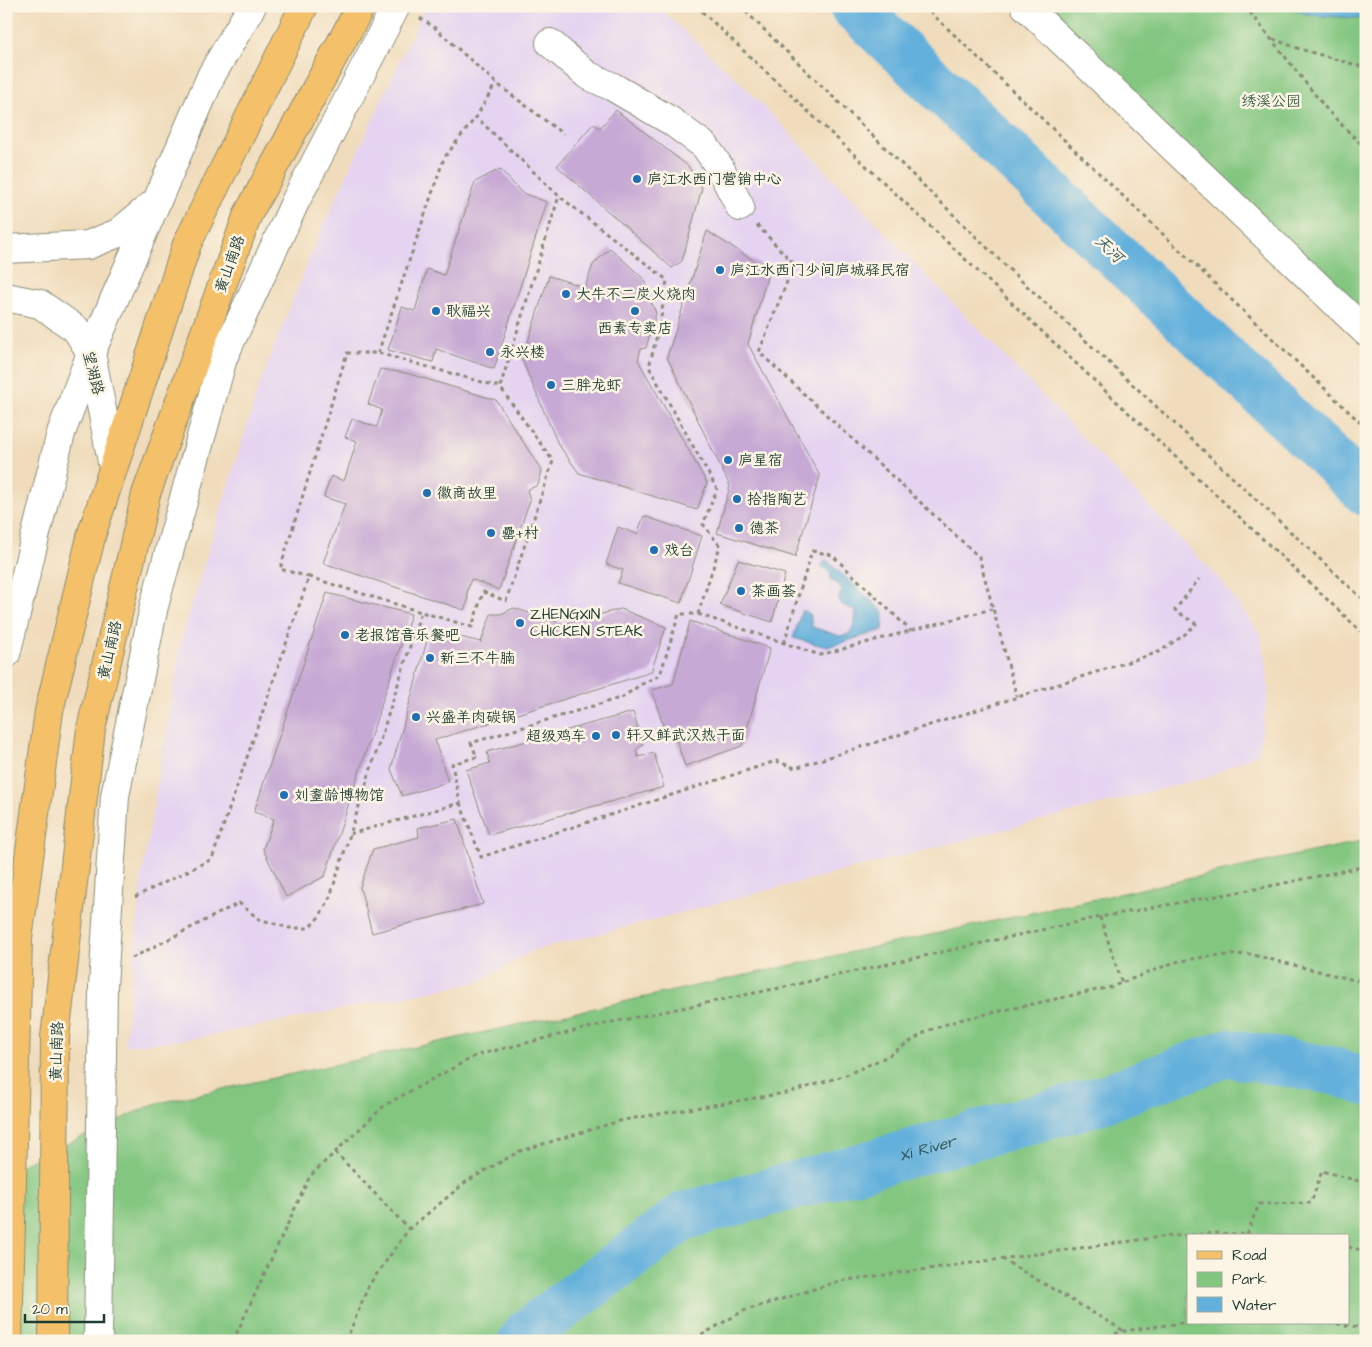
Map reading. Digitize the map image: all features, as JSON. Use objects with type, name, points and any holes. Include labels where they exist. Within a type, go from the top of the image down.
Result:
[{"type":"main road","points":[[8,1341],[8,1136],[18,939],[49,711],[92,533],[187,244],[304,6]]},
{"type":"main road","name":"黄山南路","points":[[53,1341],[55,1037],[91,728],[146,494],[248,214],[361,6]]},
{"type":"street","points":[[6,654],[61,433],[91,353],[212,74],[252,6]]},
{"type":"street","points":[[1025,6],[1366,332]]},
{"type":"street","points":[[98,1341],[102,1035],[115,796],[154,606],[223,358],[296,200],[407,12]]},
{"type":"street","points":[[550,43],[587,75],[613,87],[671,121],[705,146],[720,168],[740,207]]},
{"type":"street","points":[[6,249],[88,245],[118,233],[157,201]]},
{"type":"street","name":"望湖路","points":[[6,297],[40,304],[76,329],[91,353],[113,468]]},
{"type":"path","points":[[696,6],[1366,636]]},
{"type":"path","points":[[740,6],[1011,271],[1366,602]]},
{"type":"path","points":[[924,6],[1366,428]]},
{"type":"path","points":[[1245,6],[1328,111],[1366,149]]},
{"type":"path","points":[[407,12],[434,27],[496,83],[563,134]]},
{"type":"path","points":[[1272,39],[1324,57],[1366,68]]},
{"type":"path","points":[[378,354],[444,158],[476,117],[496,83]]},
{"type":"path","points":[[476,117],[559,196],[667,280],[660,323],[649,366],[717,489],[703,524],[720,546],[698,614]]},
{"type":"path","points":[[500,387],[559,196]]},
{"type":"path","points":[[740,207],[794,264],[759,352],[979,557],[1017,697]]},
{"type":"path","points":[[347,354],[378,354],[500,387],[553,461],[506,601],[483,592],[472,627],[280,569],[347,354]]},
{"type":"path","points":[[784,643],[812,551],[832,555],[911,631]]},
{"type":"path","points":[[128,900],[212,859],[309,577]]},
{"type":"path","points":[[992,609],[820,655],[698,614],[679,614],[660,675],[640,685],[623,697],[471,743],[477,757],[452,764],[460,803],[481,857],[776,761],[795,768],[1159,652],[1184,635],[1196,624],[1175,610],[1199,579]]},
{"type":"path","points":[[104,972],[239,903],[259,919],[289,928],[309,928],[319,917],[329,900],[421,612]]},
{"type":"path","points":[[350,834],[460,803]]},
{"type":"path","points":[[233,1341],[310,1176],[386,1105],[477,1055],[608,1023],[784,987],[1100,917],[1261,888],[1366,866]]},
{"type":"path","points":[[1100,917],[1122,983]]},
{"type":"path","points":[[1358,981],[1366,952]]},
{"type":"path","points":[[346,1341],[369,1285],[409,1229],[467,1180],[520,1151],[623,1120],[791,1092],[846,1075],[886,1057],[928,1031],[959,1020],[1102,989],[1175,962],[1211,956],[1249,954],[1366,983]]},
{"type":"path","points":[[335,1152],[409,1229]]},
{"type":"path","points":[[1205,1234],[1247,1234],[1259,1204],[1311,1203],[1322,1171],[1366,1183]]},
{"type":"path","points":[[696,1341],[700,1336],[743,1312],[840,1282],[1160,1237],[1187,1235]]},
{"type":"path","points":[[1350,1247],[1366,1251]]},
{"type":"path","points":[[1001,1259],[1124,1332]]},
{"type":"path","points":[[1092,1341],[1124,1332],[1187,1322]]},
{"type":"path","points":[[1336,1324],[1366,1328]]},
{"type":"shaded area","points":[[425,6],[657,6],[742,84],[1222,582],[1261,635],[1269,689],[1258,753],[1209,777],[532,951],[478,982],[197,1038],[125,1046],[142,875],[182,636],[260,383],[314,246]]},
{"type":"green space","name":"绣溪公园","points":[[1034,6],[1366,6],[1366,321]]},
{"type":"green space","points":[[1366,840],[1366,1341],[6,1341],[6,1172],[154,1104]]},
{"type":"water","points":[[1288,6],[1366,6],[1366,20],[1306,14]]},
{"type":"water","points":[[826,560],[884,612],[883,630],[827,647],[793,638],[802,610],[810,614],[812,627],[840,636],[849,634],[855,623],[856,611],[841,604],[839,598],[842,590],[838,584],[831,580],[830,571],[821,566]]},
{"type":"building","points":[[616,110],[688,166],[702,188],[682,261],[672,268],[557,166],[593,124],[600,128]]},
{"type":"building","points":[[500,169],[522,193],[547,202],[494,369],[436,349],[433,362],[388,350],[402,307],[415,311],[427,269],[444,275],[475,182]]},
{"type":"building","points":[[707,231],[769,270],[748,344],[820,476],[795,557],[717,533],[730,486],[667,357]]},
{"type":"building","points":[[610,248],[646,281],[646,290],[656,313],[646,348],[641,349],[638,360],[707,483],[697,510],[579,473],[558,444],[522,360],[549,276],[585,287],[593,265]]},
{"type":"building","name":"徽商故里","points":[[380,369],[406,373],[496,400],[542,471],[538,485],[527,490],[530,500],[499,590],[471,579],[467,592],[468,601],[464,610],[323,563],[345,504],[324,497],[331,476],[344,481],[357,441],[345,437],[352,419],[377,427],[382,410],[368,404]]},
{"type":"building","name":"戏台","points":[[644,516],[702,536],[681,603],[618,583],[623,570],[606,564],[618,527],[637,534]]},
{"type":"building","points":[[738,560],[785,574],[772,622],[720,605]]},
{"type":"building","points":[[327,593],[411,614],[325,876],[286,897],[263,849],[274,819],[254,812]]},
{"type":"building","points":[[514,608],[563,624],[621,609],[666,627],[651,672],[435,740],[448,782],[402,796],[391,769],[430,630],[481,642],[491,614],[501,614]]},
{"type":"building","points":[[690,621],[770,648],[742,746],[685,766],[673,730],[665,732],[652,690],[673,684]]},
{"type":"building","points":[[633,712],[643,744],[636,750],[638,757],[654,753],[664,787],[489,835],[466,770],[490,763],[487,752]]},
{"type":"building","points":[[457,819],[483,904],[372,933],[360,887],[373,849],[419,837],[418,828]]},
{"type":"waterway","name":"天河","points":[[853,6],[1366,492]]},
{"type":"waterway","name":"Xi River","points":[[522,1341],[528,1332],[684,1216],[1095,1102],[1227,1053],[1335,1071],[1366,1082]]},
{"type":"place","name":"庐江水西门营销中心","points":[[637,179]]},
{"type":"place","name":"庐江水西门少间庐城驿民宿","points":[[720,270]]},
{"type":"place","name":"大牛不二炭火烧肉","points":[[566,294]]},
{"type":"place","name":"耿福兴","points":[[436,311]]},
{"type":"place","name":"西素专卖店","points":[[635,311]]},
{"type":"place","name":"永兴楼","points":[[490,352]]},
{"type":"place","name":"三胖龙虾","points":[[551,385]]},
{"type":"place","name":"庐星宿","points":[[728,460]]},
{"type":"place","name":"徽商故里","points":[[427,493]]},
{"type":"place","name":"拾指陶艺","points":[[737,499]]},
{"type":"place","name":"德茶","points":[[739,528]]},
{"type":"place","name":"罍+村","points":[[491,533]]},
{"type":"place","name":"戏台","points":[[654,550]]},
{"type":"place","name":"茶画荟","points":[[741,591]]},
{"type":"place","name":"ZHENGXIN CHICKEN STEAK","points":[[520,623]]},
{"type":"place","name":"老报馆音乐餐吧","points":[[345,635]]},
{"type":"place","name":"新三不牛腩","points":[[430,658]]},
{"type":"place","name":"兴盛羊肉碳锅","points":[[416,717]]},
{"type":"place","name":"轩又鲜武汉热干面","points":[[616,735]]},
{"type":"place","name":"超级鸡车","points":[[596,736]]},
{"type":"place","name":"刘耋龄博物馆","points":[[284,795]]}]
